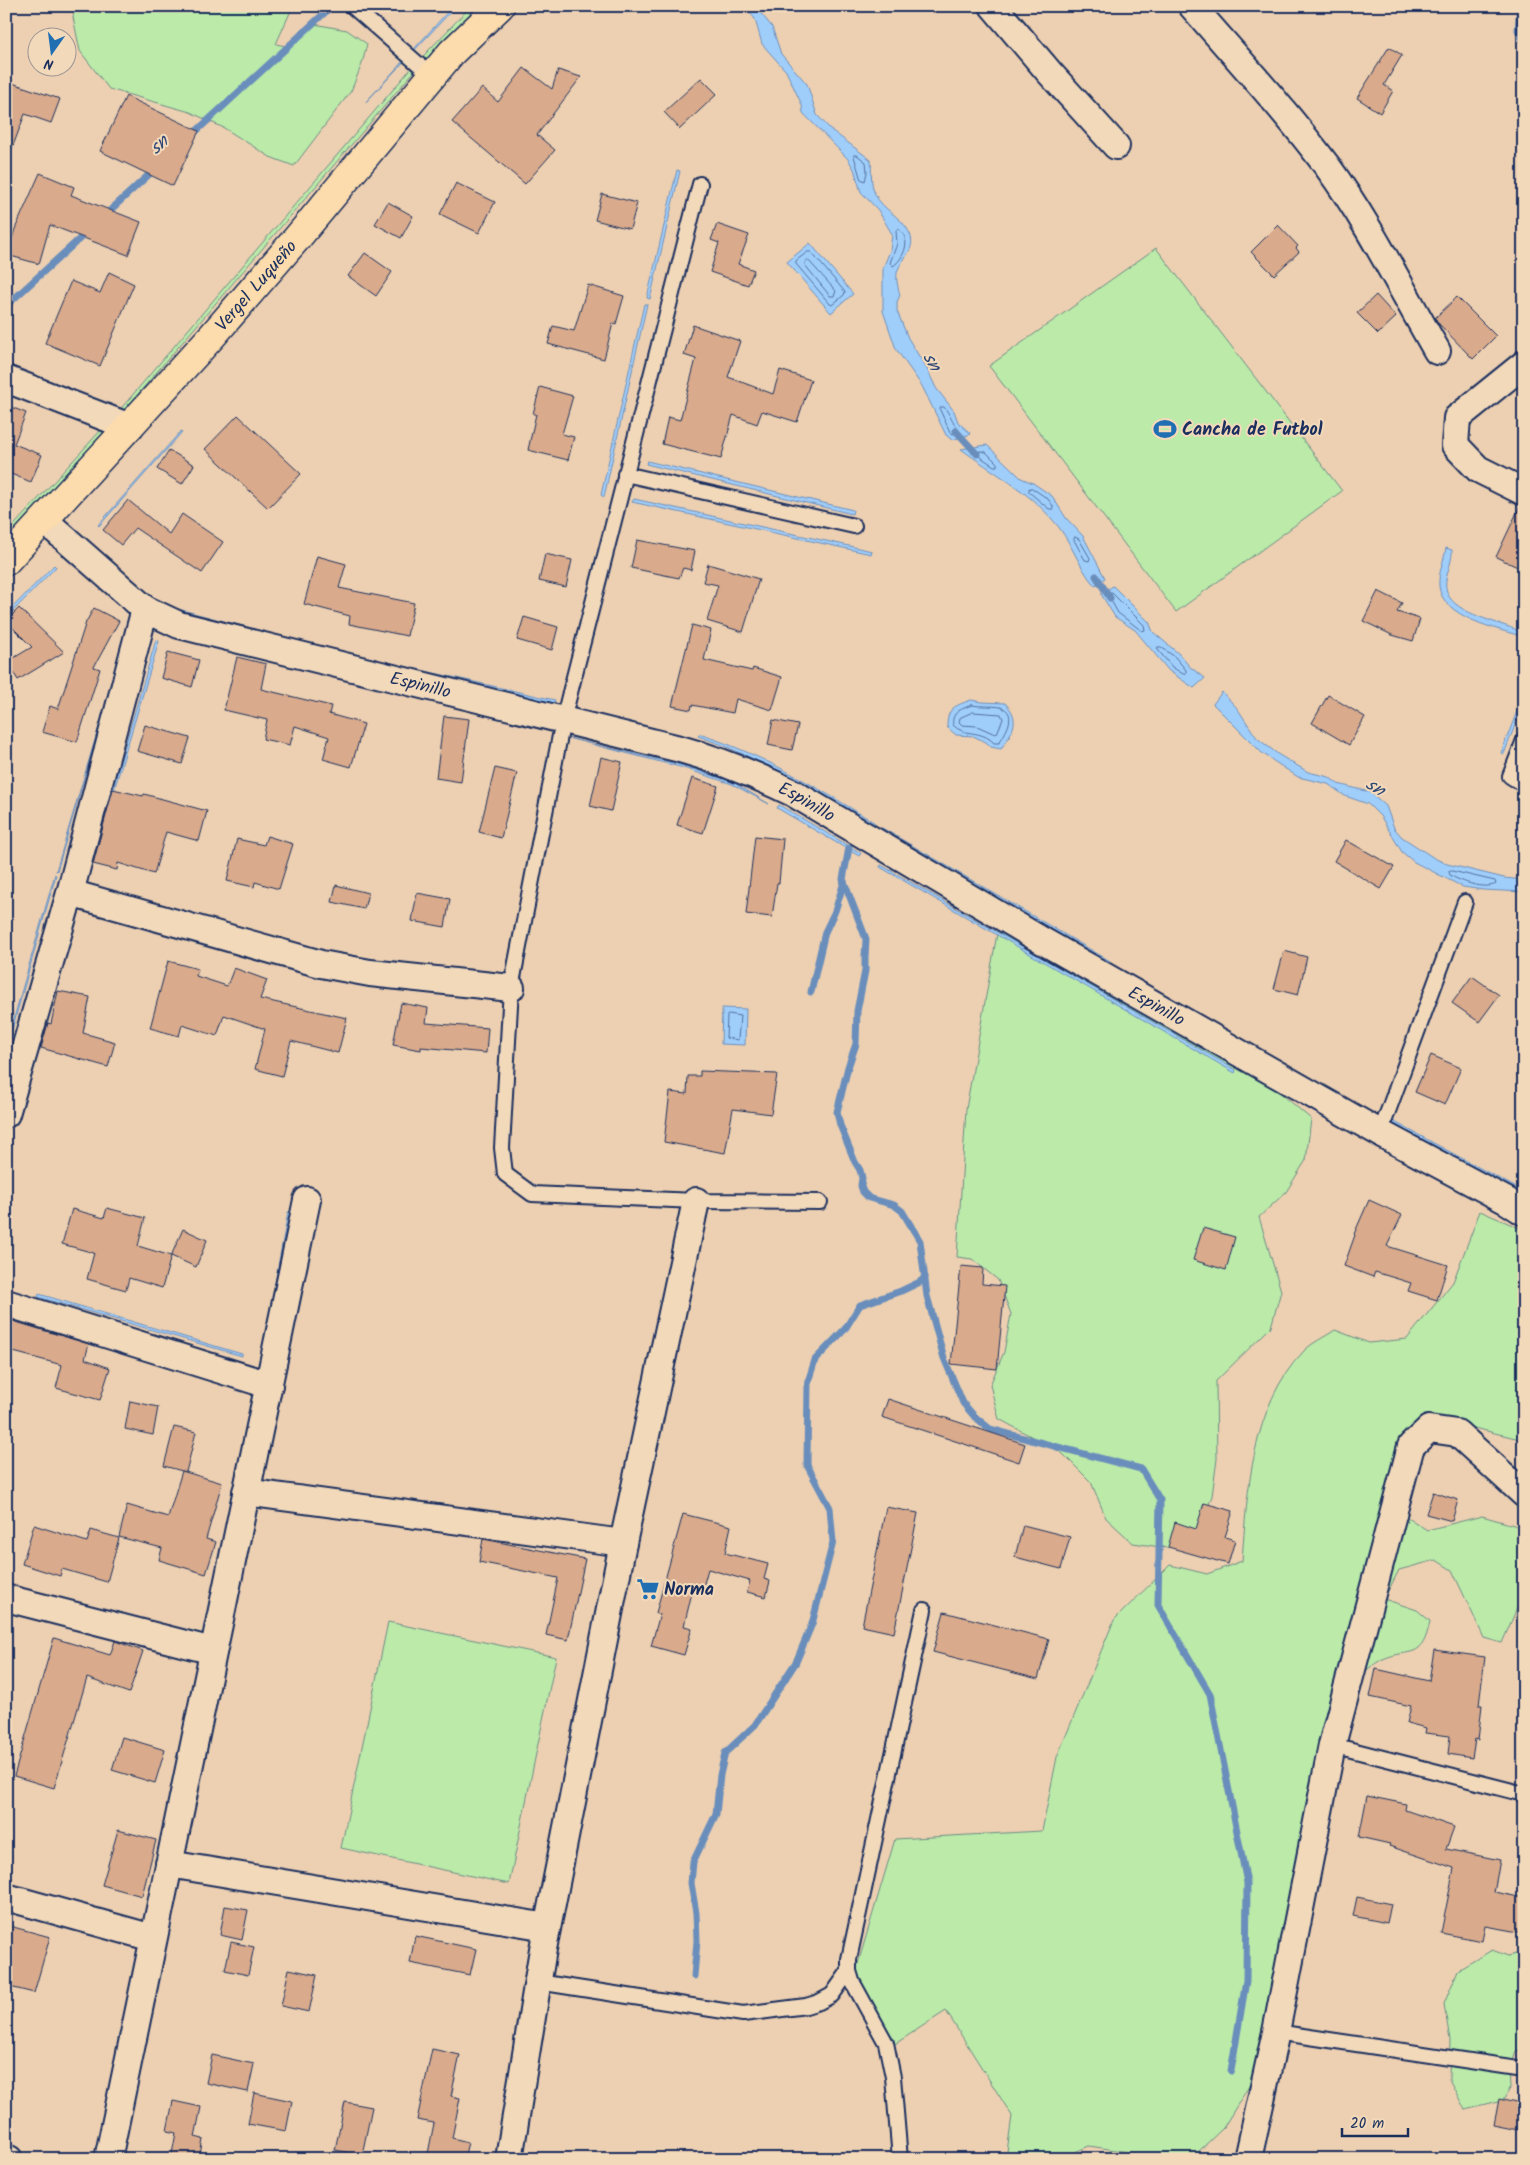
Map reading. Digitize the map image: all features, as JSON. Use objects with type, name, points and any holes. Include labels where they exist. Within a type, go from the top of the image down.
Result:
[{"type":"main road","name":"Vergel Luqueño","points":[[6,561],[130,427],[298,237],[452,52],[500,6]]},
{"type":"street","points":[[993,6],[1116,146]]},
{"type":"street","points":[[1192,6],[1289,118],[1327,167],[1362,220],[1437,351]]},
{"type":"street","points":[[1524,364],[1457,418],[1455,445],[1478,469],[1524,492]]},
{"type":"street","points":[[6,378],[130,427]]},
{"type":"street","name":"Espinillo","points":[[44,520],[145,609],[179,625],[714,758],[752,773],[793,793],[1041,940],[1380,1133],[1507,1200],[1524,1212]]},
{"type":"street","points":[[6,1114],[70,894],[145,609]]},
{"type":"street","points":[[70,894],[321,964],[370,973],[511,988]]},
{"type":"street","points":[[108,2159],[307,1200]]},
{"type":"street","points":[[509,2159],[547,1927],[623,1543],[696,1201]]},
{"type":"street","points":[[6,1304],[269,1385]]},
{"type":"street","points":[[1248,2159],[1276,2032],[1332,1745],[1411,1446],[1429,1429],[1457,1433],[1524,1494]]},
{"type":"street","points":[[246,1492],[623,1543]]},
{"type":"street","points":[[6,1598],[213,1651]]},
{"type":"street","points":[[169,1864],[547,1927]]},
{"type":"street","points":[[6,1897],[153,1938]]},
{"type":"lane","points":[[352,6],[432,76]]},
{"type":"lane","points":[[700,184],[562,720],[511,988],[502,1148],[505,1174],[532,1194],[696,1201],[820,1202]]},
{"type":"lane","points":[[626,474],[854,526]]},
{"type":"lane","points":[[1524,740],[1510,776],[1524,785]]},
{"type":"lane","points":[[1380,1133],[1465,902]]},
{"type":"lane","points":[[900,2159],[895,2093],[886,2043],[849,1971],[849,1958],[924,1610]]},
{"type":"lane","points":[[1332,1745],[1524,1794]]},
{"type":"lane","points":[[538,1982],[743,2014],[806,2006],[819,2002],[832,1995],[849,1971]]},
{"type":"lane","points":[[1276,2032],[1524,2069]]},
{"type":"green space","points":[[75,6],[293,6],[276,44],[290,47],[314,24],[347,30],[367,44],[362,64],[351,91],[294,166],[270,157],[224,128],[190,112],[109,89],[80,51],[78,28],[75,28],[73,17]]},
{"type":"green space","points":[[471,6],[478,6],[411,75],[109,428],[6,541],[6,534],[124,405],[408,72]]},
{"type":"green space","name":"Cancha de Futbol","points":[[1156,248],[1342,491],[1176,612],[989,366]]},
{"type":"green space","points":[[1032,917],[1095,964],[1164,994],[1311,1119],[1306,1160],[1286,1192],[1259,1217],[1281,1291],[1271,1327],[1216,1381],[1217,1459],[1212,1496],[1199,1530],[1167,1548],[1133,1543],[1106,1518],[1091,1482],[1062,1453],[999,1419],[990,1385],[1004,1352],[1011,1314],[998,1280],[972,1259],[957,1257],[966,1109],[998,928]]},
{"type":"green space","points":[[1480,1211],[1524,1230],[1524,1440],[1453,1423],[1417,1442],[1398,1511],[1427,1530],[1482,1516],[1524,1528],[1524,1592],[1502,1643],[1484,1638],[1452,1570],[1436,1560],[1399,1570],[1384,1599],[1417,1610],[1430,1621],[1427,1634],[1419,1648],[1383,1659],[1354,1680],[1282,2033],[1223,2128],[1196,2154],[1183,2159],[1144,2159],[1128,2152],[1089,2146],[1059,2159],[1006,2159],[1012,2116],[946,2011],[884,2051],[854,1977],[895,1839],[1042,1831],[1057,1757],[1114,1620],[1170,1565],[1207,1574],[1242,1561],[1246,1507],[1255,1450],[1273,1397],[1286,1373],[1306,1349],[1335,1330],[1369,1343],[1407,1339],[1453,1282]]},
{"type":"green space","points":[[388,1622],[556,1657],[509,1884],[341,1848]]},
{"type":"green space","points":[[1492,1950],[1508,1956],[1524,1952],[1524,2048],[1516,2051],[1510,2067],[1511,2086],[1502,2101],[1465,2110],[1449,2079],[1450,2040],[1444,2004],[1458,1970]]},
{"type":"water","points":[[453,6],[456,6],[365,103]]},
{"type":"water","points":[[745,6],[755,6],[772,27],[781,54],[807,84],[817,115],[831,130],[871,160],[873,190],[878,200],[907,228],[912,240],[910,250],[897,273],[900,295],[897,302],[897,311],[908,338],[936,388],[954,411],[958,422],[971,434],[952,440],[946,435],[922,386],[896,349],[883,311],[883,268],[890,251],[892,234],[878,210],[861,192],[854,169],[848,159],[803,113],[802,105],[786,71],[762,44],[755,19]]},
{"type":"water","points":[[677,170],[680,171],[650,299],[647,298]]},
{"type":"water","points":[[810,243],[853,294],[831,313],[787,262]]},
{"type":"water","points":[[644,304],[647,304],[604,497],[601,495]]},
{"type":"water","points":[[182,432],[99,526],[98,525]]},
{"type":"water","points":[[987,445],[1021,478],[1033,483],[1052,496],[1066,518],[1083,536],[1105,578],[1095,586],[1059,527],[1042,509],[1021,490],[961,449]]},
{"type":"water","points":[[647,461],[853,510],[852,514],[646,464]]},
{"type":"water","points":[[634,499],[872,551],[871,554],[632,502]]},
{"type":"water","points":[[1446,548],[1452,550],[1446,587],[1452,600],[1459,607],[1469,612],[1524,633],[1524,637],[1473,620],[1450,606],[1442,597],[1439,581]]},
{"type":"water","points":[[54,565],[56,567],[13,611],[11,609]]},
{"type":"water","points":[[1113,586],[1149,622],[1153,632],[1179,654],[1190,667],[1205,678],[1194,688],[1169,671],[1135,630],[1115,617],[1101,594]]},
{"type":"water","points":[[167,606],[314,645],[313,647],[166,608]]},
{"type":"water","points":[[128,629],[57,871],[56,871]]},
{"type":"water","points":[[156,640],[159,641],[88,876],[87,875]]},
{"type":"water","points":[[349,654],[555,700],[554,703],[348,656]]},
{"type":"water","points":[[1222,692],[1237,708],[1257,738],[1279,755],[1308,772],[1329,777],[1338,784],[1370,792],[1386,806],[1394,828],[1402,837],[1434,858],[1447,864],[1504,878],[1524,880],[1524,892],[1463,887],[1414,862],[1402,852],[1381,817],[1368,804],[1345,796],[1328,784],[1298,777],[1262,753],[1213,704]]},
{"type":"water","points":[[1524,693],[1524,702],[1504,754],[1501,753]]},
{"type":"water","points":[[971,700],[1005,703],[1010,709],[1013,715],[1014,726],[1001,749],[991,747],[986,742],[973,736],[956,735],[947,727],[950,711],[960,704]]},
{"type":"water","points":[[699,734],[745,751],[790,773],[875,823],[873,825],[799,780],[725,746],[698,736]]},
{"type":"water","points":[[568,738],[681,765],[733,782],[769,804],[732,784],[680,767]]},
{"type":"water","points":[[779,805],[861,853],[859,856],[777,808]]},
{"type":"water","points":[[882,828],[1110,961],[1108,963]]},
{"type":"water","points":[[881,865],[1236,1070],[1235,1073],[880,867]]},
{"type":"water","points":[[56,875],[6,1051],[6,1046]]},
{"type":"water","points":[[722,1008],[746,1009],[745,1045],[721,1044]]},
{"type":"water","points":[[1393,1121],[1524,1192],[1524,1195],[1392,1123]]},
{"type":"water","points":[[288,1212],[291,1212],[277,1288],[274,1288]]},
{"type":"water","points":[[39,1294],[242,1354],[242,1356],[38,1297]]},
{"type":"building","points":[[1389,47],[1402,55],[1384,85],[1393,91],[1380,113],[1357,98]]},
{"type":"building","points":[[524,68],[552,89],[558,70],[581,77],[537,135],[555,150],[525,184],[452,122],[482,88],[498,102]]},
{"type":"building","points":[[701,78],[717,94],[680,129],[664,112]]},
{"type":"building","points":[[6,81],[60,99],[51,123],[25,114],[8,159],[6,159]]},
{"type":"building","points":[[126,96],[199,131],[173,186],[100,151]]},
{"type":"building","points":[[40,173],[74,187],[71,195],[141,222],[128,255],[50,225],[39,264],[7,255],[15,229]]},
{"type":"building","points":[[456,183],[495,202],[479,233],[440,214]]},
{"type":"building","points":[[602,194],[637,203],[630,229],[595,220]]},
{"type":"building","points":[[388,202],[413,216],[401,238],[375,224]]},
{"type":"building","points":[[717,224],[749,235],[738,264],[754,270],[748,285],[710,272],[719,243],[711,240]]},
{"type":"building","points":[[1278,225],[1298,246],[1296,248],[1299,252],[1274,275],[1251,252]]},
{"type":"building","points":[[365,253],[392,272],[376,296],[348,276]]},
{"type":"building","points":[[109,272],[134,284],[100,366],[45,343],[71,281],[100,293]]},
{"type":"building","points":[[588,285],[624,296],[616,324],[613,323],[604,359],[548,344],[553,326],[574,331]]},
{"type":"building","points":[[1376,295],[1396,317],[1378,334],[1357,313]]},
{"type":"building","points":[[1457,297],[1496,336],[1473,359],[1435,318]]},
{"type":"building","points":[[693,325],[740,341],[728,377],[773,394],[780,370],[811,380],[797,422],[762,411],[757,424],[733,415],[721,459],[662,444],[668,417],[680,420],[696,359],[684,355]]},
{"type":"building","points":[[540,387],[573,396],[562,434],[574,437],[568,460],[528,450],[536,414],[533,414]]},
{"type":"building","points":[[6,405],[26,413],[14,444],[42,455],[31,482],[6,472]]},
{"type":"building","points":[[238,415],[301,474],[268,508],[205,449]]},
{"type":"building","points":[[169,450],[194,465],[182,484],[157,469]]},
{"type":"building","points":[[128,500],[169,534],[182,514],[223,542],[202,573],[135,528],[121,545],[103,530]]},
{"type":"building","points":[[1520,506],[1524,507],[1524,570],[1496,557]]},
{"type":"building","points":[[637,540],[695,551],[691,570],[683,568],[679,578],[631,568]]},
{"type":"building","points":[[545,554],[572,560],[566,587],[539,581]]},
{"type":"building","points":[[317,556],[346,564],[339,588],[414,603],[407,636],[349,624],[350,616],[304,604]]},
{"type":"building","points":[[708,564],[759,579],[743,632],[707,621],[718,585],[703,582]]},
{"type":"building","points":[[1378,591],[1402,603],[1397,612],[1420,619],[1413,641],[1392,635],[1363,621]]},
{"type":"building","points":[[19,608],[64,652],[18,680],[7,662],[32,647],[6,621]]},
{"type":"building","points":[[94,608],[119,621],[94,667],[100,669],[77,742],[42,732],[50,706],[58,709],[86,622]]},
{"type":"building","points":[[524,617],[558,627],[552,650],[517,640]]},
{"type":"building","points":[[692,625],[711,630],[704,660],[752,671],[753,668],[782,677],[772,710],[736,699],[733,713],[692,705],[691,710],[672,706]]},
{"type":"building","points":[[168,652],[199,660],[192,687],[161,678]]},
{"type":"building","points":[[237,657],[266,664],[261,689],[331,706],[329,714],[364,724],[351,767],[323,759],[329,737],[295,726],[290,745],[263,739],[267,720],[224,710]]},
{"type":"building","points":[[1328,695],[1365,717],[1349,745],[1312,723]]},
{"type":"building","points":[[444,716],[469,719],[461,782],[436,778]]},
{"type":"building","points":[[773,720],[798,725],[792,750],[768,745]]},
{"type":"building","points":[[145,725],[190,738],[182,764],[137,751]]},
{"type":"building","points":[[601,757],[622,762],[611,811],[590,806]]},
{"type":"building","points":[[495,768],[517,773],[501,838],[479,832]]},
{"type":"building","points":[[692,778],[718,786],[703,833],[677,825]]},
{"type":"building","points":[[113,789],[143,796],[144,794],[207,811],[199,841],[166,832],[154,874],[118,863],[117,870],[93,864]]},
{"type":"building","points":[[267,836],[293,844],[279,889],[255,882],[254,887],[227,881],[237,839],[264,845]]},
{"type":"building","points":[[755,836],[783,839],[779,883],[777,883],[772,917],[746,914]]},
{"type":"building","points":[[1346,840],[1394,867],[1381,889],[1334,861]]},
{"type":"building","points":[[336,885],[368,893],[364,909],[332,902]]},
{"type":"building","points":[[417,893],[450,899],[445,927],[412,921]]},
{"type":"building","points":[[1284,951],[1307,957],[1298,995],[1274,989]]},
{"type":"building","points":[[168,961],[198,969],[196,976],[227,986],[234,968],[267,980],[260,999],[347,1018],[338,1053],[291,1041],[282,1076],[255,1069],[265,1029],[224,1015],[217,1036],[182,1025],[179,1036],[150,1028]]},
{"type":"building","points":[[1472,976],[1499,995],[1479,1022],[1452,1003]]},
{"type":"building","points":[[58,991],[90,997],[83,1033],[115,1042],[108,1067],[41,1048],[48,1023],[51,1024]]},
{"type":"building","points":[[401,1003],[428,1008],[426,1023],[488,1028],[486,1053],[421,1047],[421,1050],[393,1045]]},
{"type":"building","points":[[1431,1055],[1461,1068],[1445,1105],[1415,1092]]},
{"type":"building","points":[[700,1071],[777,1074],[771,1114],[733,1109],[725,1153],[664,1142],[670,1092],[687,1094],[688,1076],[700,1076]]},
{"type":"building","points":[[1369,1200],[1402,1215],[1387,1246],[1448,1265],[1437,1300],[1408,1291],[1411,1283],[1375,1272],[1373,1277],[1344,1266],[1354,1234]]},
{"type":"building","points":[[107,1208],[145,1218],[138,1246],[171,1256],[162,1288],[129,1278],[126,1290],[87,1279],[94,1253],[62,1244],[72,1209],[104,1218]]},
{"type":"building","points":[[1203,1228],[1235,1237],[1226,1270],[1193,1260]]},
{"type":"building","points":[[183,1229],[207,1240],[196,1267],[171,1256]]},
{"type":"building","points":[[961,1266],[983,1268],[982,1284],[1005,1286],[997,1369],[951,1364]]},
{"type":"building","points":[[6,1319],[89,1344],[85,1359],[110,1368],[100,1400],[56,1388],[62,1365],[6,1350]]},
{"type":"building","points":[[888,1399],[1025,1444],[1019,1462],[882,1417]]},
{"type":"building","points":[[130,1401],[158,1407],[153,1435],[125,1429]]},
{"type":"building","points":[[174,1427],[196,1432],[186,1472],[164,1466]]},
{"type":"building","points":[[182,1471],[222,1483],[206,1539],[216,1542],[206,1574],[159,1560],[162,1548],[119,1537],[127,1505],[168,1517]]},
{"type":"building","points":[[1433,1492],[1458,1500],[1452,1521],[1426,1514]]},
{"type":"building","points":[[1204,1503],[1233,1511],[1225,1537],[1235,1540],[1228,1564],[1168,1547],[1175,1522],[1196,1529]]},
{"type":"building","points":[[886,1507],[918,1513],[894,1633],[862,1626]]},
{"type":"building","points":[[683,1514],[731,1526],[725,1553],[768,1564],[764,1579],[770,1581],[766,1597],[747,1592],[750,1581],[708,1569],[703,1587],[694,1584],[684,1626],[692,1628],[684,1655],[651,1646],[660,1614],[656,1613]]},
{"type":"building","points":[[34,1525],[87,1542],[91,1530],[119,1538],[107,1582],[62,1569],[60,1576],[22,1564]]},
{"type":"building","points":[[1023,1525],[1070,1537],[1061,1569],[1015,1557]]},
{"type":"building","points":[[483,1539],[585,1559],[568,1640],[546,1635],[558,1578],[479,1562]]},
{"type":"building","points":[[944,1612],[1049,1639],[1038,1679],[933,1652]]},
{"type":"building","points":[[54,1638],[110,1655],[115,1641],[143,1651],[129,1693],[87,1678],[54,1788],[14,1776]]},
{"type":"building","points":[[1434,1650],[1485,1657],[1479,1705],[1482,1705],[1478,1740],[1475,1739],[1472,1758],[1448,1754],[1450,1736],[1425,1733],[1426,1728],[1407,1723],[1411,1706],[1370,1697],[1376,1669],[1429,1681]]},
{"type":"building","points":[[122,1737],[165,1750],[155,1783],[112,1770]]},
{"type":"building","points":[[1367,1796],[1406,1804],[1405,1810],[1454,1827],[1446,1849],[1500,1860],[1494,1892],[1524,1898],[1524,1933],[1485,1926],[1482,1941],[1441,1933],[1454,1868],[1389,1846],[1390,1844],[1359,1837]]},
{"type":"building","points":[[118,1830],[156,1840],[142,1896],[102,1885]]},
{"type":"building","points":[[1357,1897],[1391,1904],[1387,1923],[1353,1916]]},
{"type":"building","points":[[225,1906],[248,1910],[242,1940],[220,1935]]},
{"type":"building","points":[[6,1925],[50,1937],[34,1993],[6,1986]]},
{"type":"building","points":[[415,1936],[476,1949],[470,1975],[410,1963]]},
{"type":"building","points":[[231,1942],[254,1947],[248,1975],[225,1970]]},
{"type":"building","points":[[289,1969],[317,1975],[309,2012],[281,2006]]},
{"type":"building","points":[[432,2049],[460,2055],[451,2096],[460,2098],[452,2138],[468,2142],[464,2159],[427,2159],[434,2123],[417,2120]]},
{"type":"building","points":[[212,2055],[254,2064],[248,2092],[206,2083]]},
{"type":"building","points":[[254,2093],[292,2101],[286,2131],[248,2124]]},
{"type":"building","points":[[1499,2099],[1524,2105],[1524,2131],[1494,2125]]},
{"type":"building","points":[[173,2101],[201,2107],[195,2137],[203,2139],[199,2159],[171,2159],[176,2133],[167,2131]]},
{"type":"building","points":[[345,2102],[372,2107],[362,2155],[335,2150]]},
{"type":"waterway","name":"sn","points":[[190,137],[332,6]]},
{"type":"waterway","points":[[1520,6],[1518,30],[1524,43]]},
{"type":"waterway","name":"sn","points":[[104,216],[155,169]]},
{"type":"waterway","name":"sn","points":[[6,306],[87,232]]},
{"type":"waterway","name":"sn","points":[[956,431],[977,454]]},
{"type":"waterway","name":"sn","points":[[1096,576],[1110,598]]},
{"type":"waterway","points":[[849,848],[843,879],[866,939],[865,971],[857,1011],[856,1044],[848,1067],[837,1112],[840,1125],[860,1170],[863,1192],[869,1198],[894,1205],[902,1211],[920,1241],[927,1296],[944,1358],[963,1403],[974,1416],[990,1429],[1141,1469],[1160,1500],[1158,1605],[1210,1694],[1247,1883],[1246,1981],[1231,2071]]},
{"type":"waterway","points":[[811,992],[825,932],[835,911],[844,882]]},
{"type":"waterway","points":[[694,1976],[697,1941],[696,1913],[691,1883],[693,1862],[716,1814],[720,1775],[725,1753],[755,1725],[796,1662],[812,1624],[833,1542],[830,1508],[807,1465],[808,1382],[815,1360],[845,1329],[860,1305],[901,1291],[920,1282],[925,1277]]},
{"type":"place","name":"Cancha de Futbol","points":[[1165,429]]},
{"type":"place","name":"Norma","points":[[648,1589]]}]
